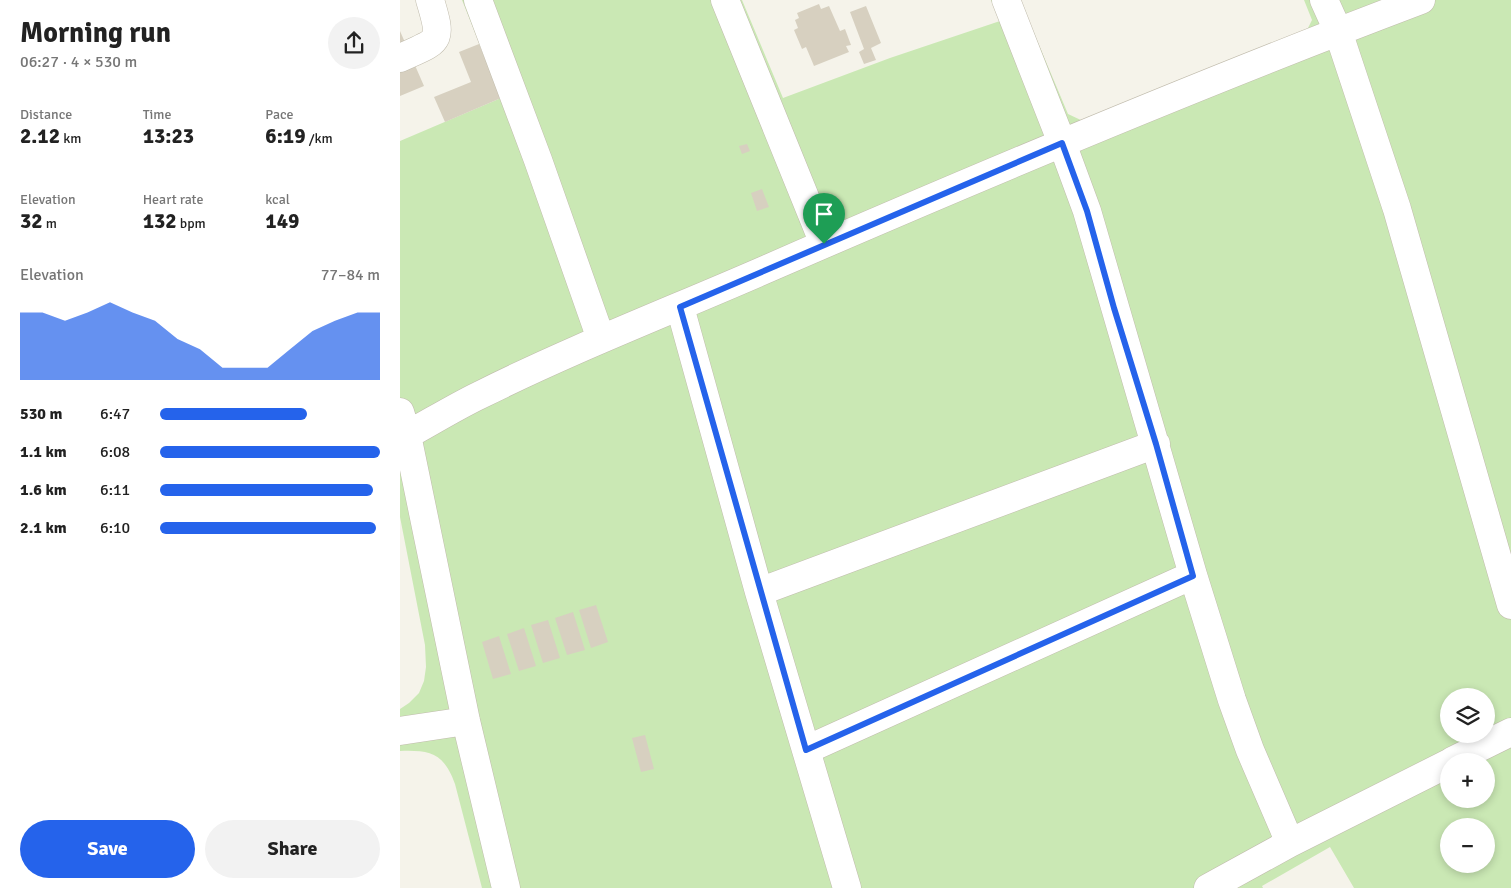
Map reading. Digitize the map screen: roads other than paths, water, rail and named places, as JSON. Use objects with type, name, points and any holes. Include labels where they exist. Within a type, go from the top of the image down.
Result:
[{"type":"street","points":[[400,58],[433,42],[437,36],[436,22],[430,0]]},
{"type":"street","points":[[478,0],[538,160],[601,339]]},
{"type":"street","points":[[725,0],[824,244]]},
{"type":"street","points":[[1006,0],[1087,211],[1193,576],[1232,700],[1250,750],[1290,843]]},
{"type":"street","points":[[1324,0],[1338,31],[1397,209],[1511,605]]},
{"type":"street","points":[[506,888],[466,721],[404,423],[479,395],[601,339],[1062,143],[1338,31],[1421,0]]},
{"type":"street","points":[[680,307],[760,592],[847,888]]},
{"type":"street","points":[[760,592],[1156,444]]},
{"type":"street","points":[[806,750],[1193,576]]},
{"type":"street","points":[[400,731],[466,721]]},
{"type":"street","points":[[1468,753],[1511,732]]},
{"type":"street","points":[[1208,888],[1290,843],[1440,768]]}]
